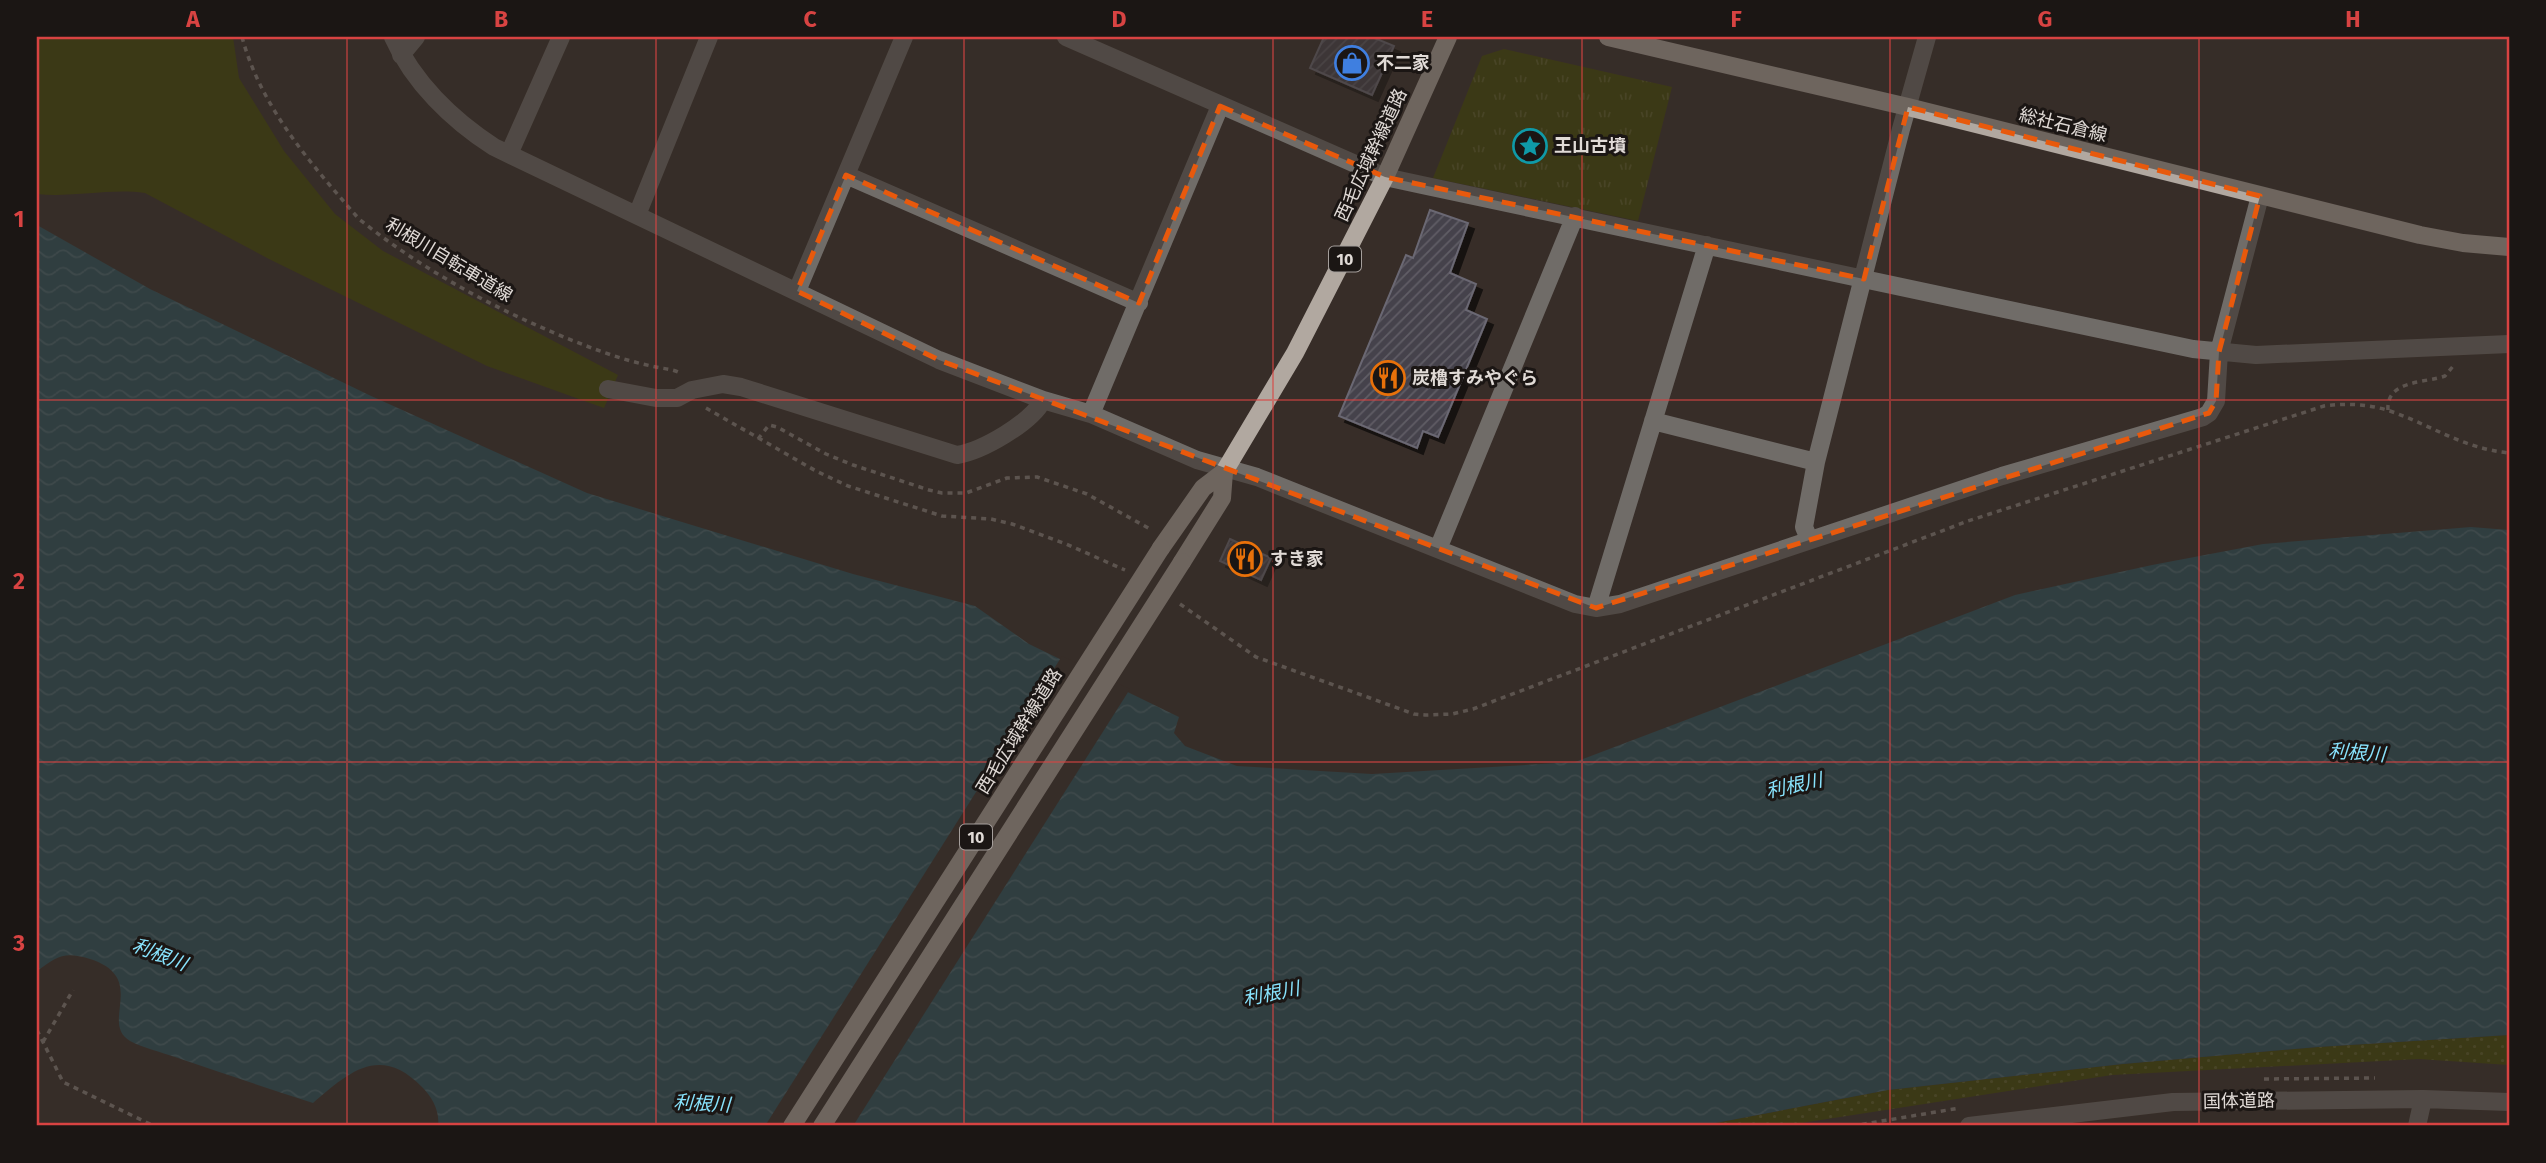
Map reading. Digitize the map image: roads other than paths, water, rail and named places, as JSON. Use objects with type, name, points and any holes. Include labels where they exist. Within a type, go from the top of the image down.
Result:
[{"type":"main road","name":"西毛広域幹線道路","points":[[792,1126],[1161,548],[1203,488],[1225,470],[1295,354],[1385,177],[1448,37]]},
{"type":"main road","name":"総社石倉線","points":[[1608,37],[1908,107],[2420,235],[2463,243],[2509,247]]},
{"type":"main road","name":"西毛広域幹線道路","points":[[822,1126],[1222,498],[1225,470]]},
{"type":"street","points":[[393,37],[401,55],[421,83],[466,127],[494,147],[939,360],[1043,400],[1091,414],[1197,460],[1257,477],[1575,604],[1596,608],[1620,604],[2002,476],[2203,417],[2216,401],[2219,352],[2260,196]]},
{"type":"street","points":[[401,55],[416,37]]},
{"type":"street","points":[[509,154],[561,37]]},
{"type":"street","points":[[637,215],[709,37]]},
{"type":"street","points":[[797,291],[904,37]]},
{"type":"street","points":[[1809,540],[1804,527],[1816,462],[1927,37]]},
{"type":"street","points":[[1075,39],[1220,106],[1385,177],[1864,279],[2219,352],[2256,355],[2509,344]]},
{"type":"street","points":[[1091,414],[1220,106]]},
{"type":"street","points":[[846,175],[1139,303]]},
{"type":"street","points":[[1438,549],[1575,216]]},
{"type":"street","points":[[1596,608],[1707,245]]},
{"type":"street","points":[[608,389],[656,398],[677,398],[692,390],[723,384],[741,387],[957,455],[970,453],[1017,425],[1039,408],[1043,400]]},
{"type":"street","points":[[1653,421],[1816,462]]},
{"type":"street","points":[[2417,1126],[2423,1099]]},
{"type":"street","name":"国体道路","points":[[1969,1126],[2173,1102],[2423,1099],[2509,1102]]},
{"type":"water","name":"利根川","points":[[37,225],[150,289],[369,395],[587,493],[853,574],[975,606],[1029,644],[1179,717],[1174,733],[1185,746],[1237,766],[1372,774],[1575,762],[2015,595],[2263,544],[2471,527],[2509,530],[2509,1035],[2318,1047],[2123,1064],[1888,1090],[1700,1126],[438,1126],[436,1110],[429,1095],[407,1074],[392,1067],[365,1067],[339,1081],[313,1103],[278,1092],[130,1041],[122,1033],[119,1023],[120,989],[117,977],[107,967],[90,959],[67,955],[37,971]]},
{"type":"place","name":"不二家","points":[[1352,63]]},
{"type":"place","name":"王山古墳","points":[[1530,146]]},
{"type":"place","name":"炭櫓すみやぐら","points":[[1388,378]]},
{"type":"place","name":"すき家","points":[[1245,559]]}]
